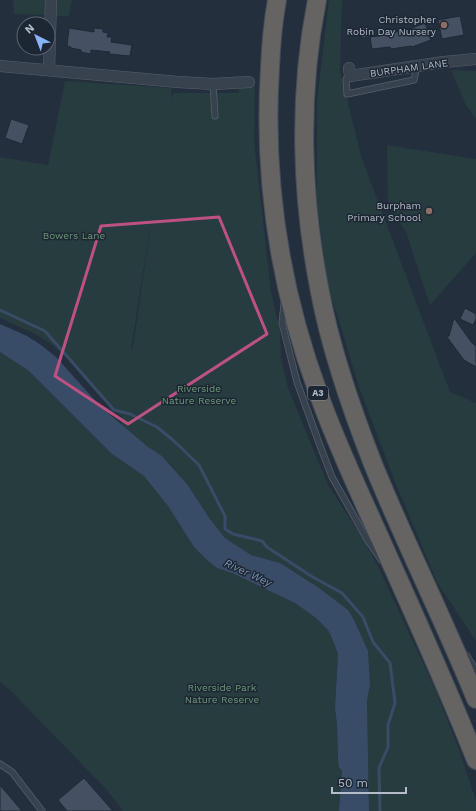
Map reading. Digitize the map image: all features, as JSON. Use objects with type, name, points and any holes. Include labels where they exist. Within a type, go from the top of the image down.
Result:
[{"type":"highway","name":"A3","points":[[277,0],[271,52],[268,99],[268,148],[276,232],[286,285],[300,337],[319,395],[341,451],[448,691],[476,760]]},
{"type":"highway","points":[[317,0],[310,40],[305,121],[308,206],[320,292],[342,376],[365,441],[394,514],[440,615],[476,700]]},
{"type":"street","points":[[49,70],[51,0]]},
{"type":"street","name":"BURPHAM LANE","points":[[349,72],[476,59]]},
{"type":"street","points":[[0,66],[178,82],[213,84],[249,82]]},
{"type":"lane","points":[[349,72],[346,79],[347,94],[414,80],[417,66]]},
{"type":"lane","points":[[213,84],[214,116]]},
{"type":"lane","points":[[440,615],[460,646]]},
{"type":"lane","points":[[464,652],[476,671]]},
{"type":"lane","points":[[0,764],[12,772],[42,811]]},
{"type":"highlighted area","points":[[219,217],[267,334],[128,424],[55,376],[101,226]]},
{"type":"green space","points":[[13,0],[46,0],[46,15],[14,14]]},
{"type":"green space","points":[[55,0],[72,0],[69,16],[55,16]]},
{"type":"green space","points":[[329,0],[342,0],[340,71],[362,159],[450,392],[476,403],[476,641],[437,582],[395,482],[359,387],[327,282],[317,201],[317,102]]},
{"type":"green space","points":[[451,70],[476,71],[476,118],[466,105]]},
{"type":"green space","name":"Riverside Nature Reserve","points":[[65,81],[172,88],[171,100],[173,93],[239,93],[239,86],[255,85],[254,141],[271,292],[280,331],[281,358],[288,388],[328,485],[358,531],[378,566],[436,691],[460,752],[476,801],[476,811],[369,811],[367,701],[370,685],[348,610],[270,560],[251,555],[225,538],[210,519],[187,484],[172,466],[162,456],[148,448],[121,424],[122,417],[100,397],[69,360],[51,344],[37,335],[0,318],[0,157],[48,165]],"holes":[[[153,208],[133,348],[131,349]]]},
{"type":"green space","points":[[387,145],[476,159],[476,253],[430,305],[406,232],[388,205]]},
{"type":"green space","name":"Riverside Park Nature Reserve","points":[[0,352],[29,371],[112,454],[144,476],[168,506],[194,547],[208,561],[217,568],[232,573],[295,603],[316,618],[328,630],[338,654],[335,708],[339,768],[342,770],[339,811],[123,811],[107,790],[9,689],[0,682]]},
{"type":"water","name":"River Wey","points":[[0,324],[27,336],[56,357],[101,407],[148,447],[162,456],[187,484],[210,519],[225,538],[251,555],[280,563],[319,588],[348,610],[368,651],[370,685],[367,701],[369,811],[339,811],[342,770],[339,768],[335,708],[338,654],[328,630],[316,618],[295,603],[232,573],[217,568],[208,561],[194,547],[168,506],[144,476],[112,454],[29,371],[0,352]]},
{"type":"building","points":[[460,16],[464,35],[442,39],[438,20]]},
{"type":"building","points":[[425,23],[431,40],[412,47],[372,49],[370,37],[385,35],[385,33],[404,31]]},
{"type":"building","points":[[369,27],[370,37],[362,38],[361,28]]},
{"type":"building","points":[[69,28],[94,32],[94,28],[103,29],[103,32],[108,33],[107,37],[112,37],[111,42],[132,45],[130,56],[109,54],[110,52],[91,50],[91,54],[71,48],[67,46]]},
{"type":"building","points":[[11,119],[29,125],[22,144],[5,138]]},
{"type":"building","points":[[465,308],[476,314],[476,319],[473,325],[460,319]]},
{"type":"building","points":[[454,318],[472,343],[476,346],[476,367],[464,360],[447,337],[449,336]]},
{"type":"building","points":[[84,778],[113,811],[67,811],[58,800]]},
{"type":"building","points":[[0,785],[22,811],[0,811]]},
{"type":"waterway","points":[[0,310],[45,331],[114,410],[130,414],[157,427],[199,465],[225,516],[225,529],[233,534],[262,541],[267,547],[311,576],[342,593],[363,617],[373,642],[390,663],[395,703],[388,725],[388,747],[379,768],[380,811]]},
{"type":"place","name":"Christopher Robin Day Nursery","points":[[444,25]]},
{"type":"place","name":"Burpham Primary School","points":[[429,211]]},
{"type":"park label","name":"Bowers Lane","points":[[74,235]]}]
